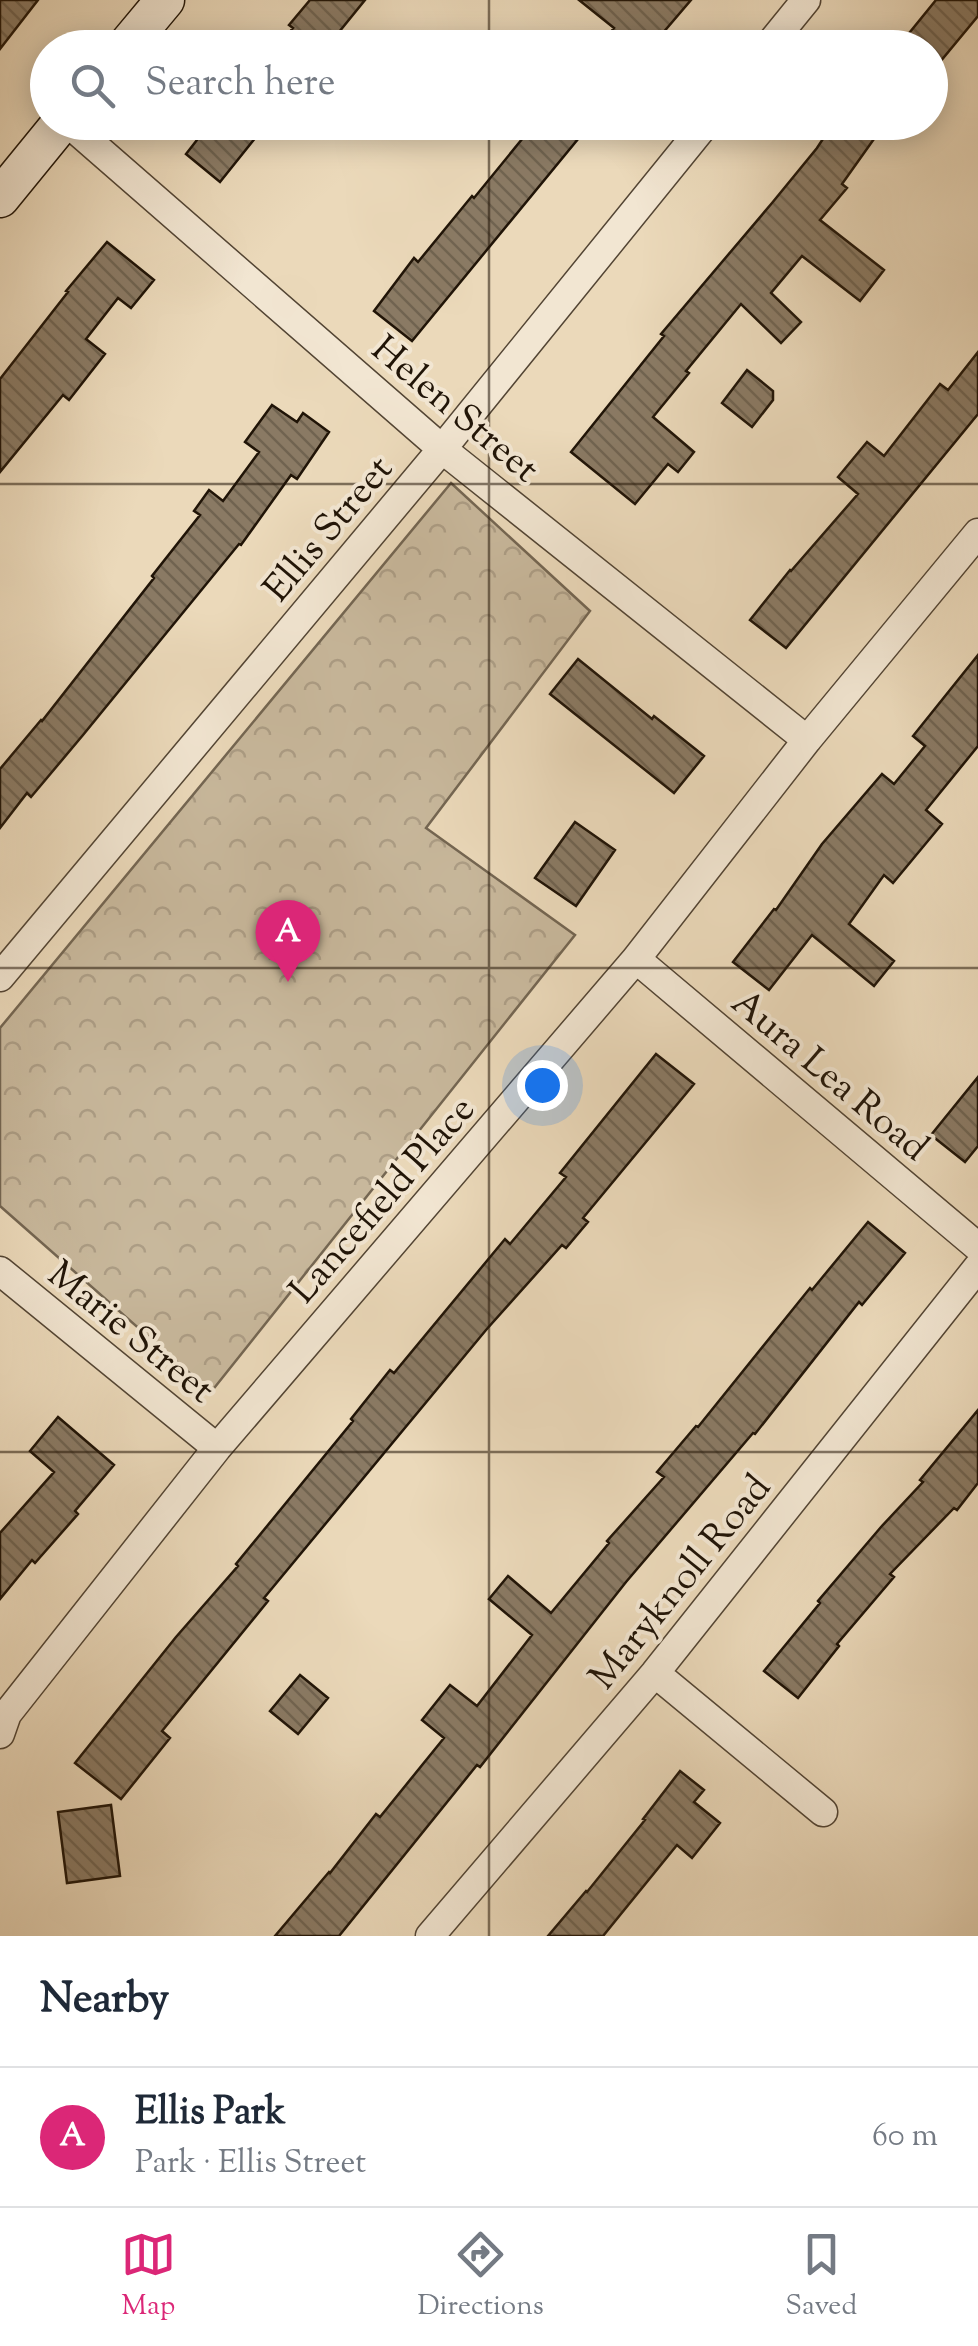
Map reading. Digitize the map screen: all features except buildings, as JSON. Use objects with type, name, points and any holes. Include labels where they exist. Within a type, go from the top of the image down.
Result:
[{"type":"street","points":[[140,30],[164,0]]},
{"type":"street","points":[[782,30],[806,0]]},
{"type":"street","points":[[0,198],[49,140]]},
{"type":"street","name":"Helen Street","points":[[85,140],[442,449],[807,740]]},
{"type":"street","name":"Ellis Street","points":[[0,977],[442,449],[692,140]]},
{"type":"street","name":"Lancefield Place","points":[[0,1734],[8,1714],[218,1448],[636,959],[807,740],[978,533]]},
{"type":"street","name":"Aura Lea Road","points":[[636,959],[978,1247]]},
{"type":"street","name":"Maryknoll Road","points":[[430,1936],[655,1673],[978,1268]]},
{"type":"street","name":"Marie Street","points":[[0,1271],[218,1448]]},
{"type":"street","points":[[655,1673],[822,1812]]},
{"type":"green space","points":[[451,483],[590,611],[426,828],[575,935],[211,1392],[0,1206],[0,1028]]},
{"type":"place","name":"Ellis Park","points":[[288,982]]}]
